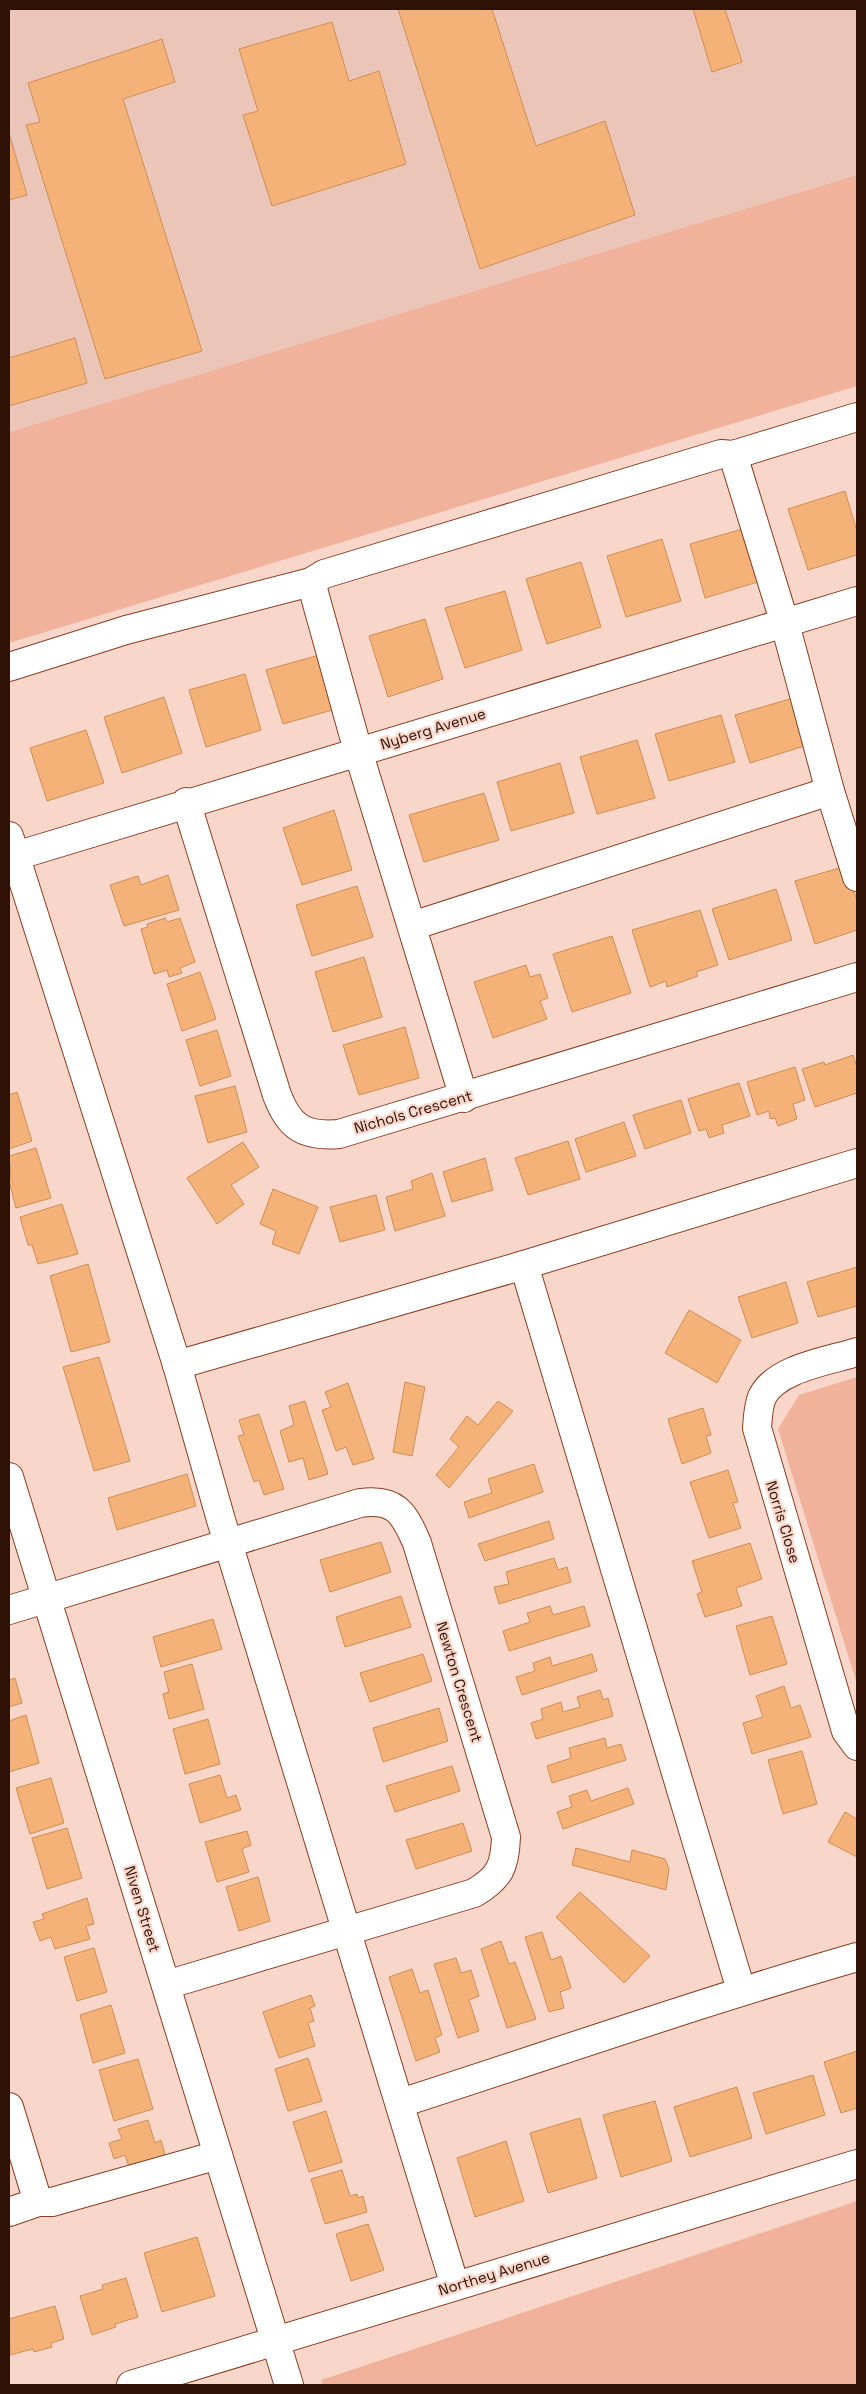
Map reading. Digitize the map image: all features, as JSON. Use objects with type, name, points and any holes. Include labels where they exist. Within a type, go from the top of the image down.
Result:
[{"type":"street","points":[[9,667],[126,630],[311,582],[324,574],[532,511],[721,454],[733,455],[857,417]]},
{"type":"street","points":[[733,455],[785,624],[830,791],[857,877]]},
{"type":"street","points":[[311,582],[358,751],[464,1098]]},
{"type":"street","name":"Nyberg Avenue","points":[[11,850],[186,802],[857,601]]},
{"type":"street","points":[[412,926],[830,791]]},
{"type":"street","name":"Nichols Crescent","points":[[186,802],[282,1109],[291,1122],[312,1134],[339,1134],[464,1098],[857,977]]},
{"type":"street","points":[[11,850],[177,1365],[228,1542],[401,2103],[455,2286]]},
{"type":"street","points":[[177,1365],[524,1265],[857,1163]]},
{"type":"street","points":[[524,1265],[741,1990]]},
{"type":"street","name":"Norris Close","points":[[857,1352],[790,1372],[778,1379],[769,1387],[762,1398],[757,1428],[846,1731],[857,1746]]},
{"type":"street","name":"Niven Street","points":[[9,1476],[289,2385]]},
{"type":"street","name":"Newton Crescent","points":[[9,1610],[228,1542],[374,1501],[397,1508],[406,1518],[417,1543],[506,1836],[505,1856],[498,1874],[487,1885],[474,1893],[166,1985]]},
{"type":"street","points":[[401,2103],[561,2052],[741,1990],[857,1956]]},
{"type":"street","points":[[9,2107],[38,2202]]},
{"type":"street","points":[[9,2212],[38,2202],[52,2202],[218,2155]]},
{"type":"street","name":"Northey Avenue","points":[[131,2385],[857,2164]]},
{"type":"shaded area","points":[[9,9],[857,9],[857,175],[9,432]]},
{"type":"shaded area","points":[[857,175],[857,386],[9,643],[9,432]]},
{"type":"shaded area","points":[[857,1377],[857,1684],[778,1429],[799,1395]]},
{"type":"shaded area","points":[[857,2201],[857,2385],[323,2385],[321,2380]]},
{"type":"building","points":[[398,9],[492,9],[536,146],[605,121],[635,215],[480,269]]},
{"type":"building","points":[[693,9],[725,9],[742,62],[712,72]]},
{"type":"building","points":[[332,22],[349,81],[379,71],[406,164],[272,206],[243,115],[258,111],[239,49]]},
{"type":"building","points":[[162,39],[175,82],[123,99],[202,351],[105,379],[26,125],[40,122],[28,83]]},
{"type":"building","points":[[9,133],[27,195],[9,200]]},
{"type":"building","points":[[75,338],[87,383],[9,406],[9,358]]},
{"type":"building","points":[[845,491],[857,531],[857,555],[808,570],[788,509]]},
{"type":"building","points":[[746,528],[761,581],[705,598],[690,544]]},
{"type":"building","points":[[662,539],[681,601],[626,617],[607,556]]},
{"type":"building","points":[[581,562],[601,627],[547,644],[526,579]]},
{"type":"building","points":[[505,591],[522,650],[465,668],[445,608]]},
{"type":"building","points":[[425,619],[443,679],[388,697],[369,636]]},
{"type":"building","points":[[326,653],[343,707],[283,724],[266,670]]},
{"type":"building","points":[[245,674],[261,730],[206,747],[189,690]]},
{"type":"building","points":[[800,696],[814,743],[750,763],[735,715]]},
{"type":"building","points":[[164,697],[182,753],[122,773],[104,717]]},
{"type":"building","points":[[721,715],[735,762],[669,781],[655,734]]},
{"type":"building","points":[[86,730],[104,783],[47,801],[30,748]]},
{"type":"building","points":[[637,740],[655,798],[597,814],[580,757]]},
{"type":"building","points":[[560,763],[574,813],[511,831],[497,782]]},
{"type":"building","points":[[484,793],[499,840],[424,862],[409,815]]},
{"type":"building","points":[[334,810],[352,870],[302,885],[283,828]]},
{"type":"building","points":[[846,866],[857,901],[857,930],[815,944],[795,881]]},
{"type":"building","points":[[168,875],[179,910],[124,926],[110,885],[138,876],[141,885]]},
{"type":"building","points":[[357,886],[373,937],[312,956],[296,905]]},
{"type":"building","points":[[776,889],[792,940],[729,960],[712,909]]},
{"type":"building","points":[[700,910],[718,965],[696,972],[698,976],[667,987],[666,981],[650,987],[632,930]]},
{"type":"building","points":[[165,918],[167,922],[180,918],[195,962],[180,968],[182,973],[169,977],[167,970],[154,974],[141,929],[148,927],[147,924]]},
{"type":"building","points":[[612,936],[631,993],[572,1012],[553,954]]},
{"type":"building","points":[[364,957],[382,1017],[333,1032],[315,972]]},
{"type":"building","points":[[526,965],[530,977],[540,974],[548,998],[540,1001],[547,1019],[493,1038],[474,982]]},
{"type":"building","points":[[200,972],[216,1019],[182,1031],[167,984]]},
{"type":"building","points":[[405,1027],[419,1078],[359,1095],[343,1045]]},
{"type":"building","points":[[217,1030],[231,1076],[200,1086],[186,1040]]},
{"type":"building","points":[[853,1055],[857,1068],[857,1093],[815,1107],[802,1069],[824,1062],[825,1065]]},
{"type":"building","points":[[795,1067],[805,1100],[793,1104],[797,1119],[778,1126],[775,1118],[770,1119],[769,1111],[757,1115],[747,1082]]},
{"type":"building","points":[[739,1083],[750,1116],[722,1125],[724,1133],[709,1138],[706,1129],[699,1131],[688,1099]]},
{"type":"building","points":[[235,1086],[247,1132],[208,1143],[195,1096]]},
{"type":"building","points":[[17,1092],[32,1141],[9,1149],[9,1095]]},
{"type":"building","points":[[681,1100],[691,1133],[645,1149],[633,1115]]},
{"type":"building","points":[[624,1122],[636,1156],[586,1172],[575,1139]]},
{"type":"building","points":[[568,1141],[580,1179],[528,1195],[515,1158]]},
{"type":"building","points":[[243,1142],[259,1167],[231,1185],[244,1204],[217,1224],[187,1178]]},
{"type":"building","points":[[36,1148],[51,1198],[16,1208],[9,1181],[11,1176],[9,1156]]},
{"type":"building","points":[[485,1158],[493,1190],[452,1202],[443,1172]]},
{"type":"building","points":[[432,1173],[445,1216],[395,1231],[386,1197],[413,1189],[411,1181]]},
{"type":"building","points":[[273,1189],[318,1207],[299,1254],[272,1244],[276,1231],[260,1224]]},
{"type":"building","points":[[376,1195],[385,1230],[340,1242],[330,1207]]},
{"type":"building","points":[[62,1204],[78,1254],[38,1264],[32,1245],[28,1245],[20,1217]]},
{"type":"building","points":[[88,1264],[110,1342],[71,1352],[50,1276]]},
{"type":"building","points":[[857,1267],[857,1306],[818,1317],[807,1282]]},
{"type":"building","points":[[786,1282],[798,1323],[752,1338],[738,1297]]},
{"type":"building","points":[[689,1310],[741,1340],[717,1383],[665,1353]]},
{"type":"building","points":[[99,1357],[130,1461],[94,1471],[63,1367]]},
{"type":"building","points":[[405,1382],[425,1387],[412,1456],[393,1452]]},
{"type":"building","points":[[348,1383],[374,1459],[353,1465],[346,1447],[336,1451],[322,1410],[331,1407],[325,1392]]},
{"type":"building","points":[[305,1401],[328,1474],[309,1480],[303,1458],[289,1462],[280,1431],[294,1425],[289,1406]]},
{"type":"building","points":[[498,1401],[513,1411],[449,1488],[436,1475],[459,1447],[450,1439],[467,1416],[478,1425]]},
{"type":"building","points":[[703,1408],[711,1435],[706,1436],[711,1453],[682,1464],[668,1419]]},
{"type":"building","points":[[259,1414],[284,1489],[264,1495],[259,1480],[254,1482],[238,1436],[244,1435],[239,1420]]},
{"type":"building","points":[[534,1464],[543,1492],[469,1518],[464,1502],[492,1493],[488,1479]]},
{"type":"building","points":[[728,1470],[738,1502],[733,1503],[741,1528],[709,1538],[690,1482]]},
{"type":"building","points":[[187,1474],[196,1506],[117,1530],[108,1498]]},
{"type":"building","points":[[549,1521],[554,1539],[485,1561],[478,1544]]},
{"type":"building","points":[[381,1542],[391,1572],[330,1592],[320,1560]]},
{"type":"building","points":[[750,1543],[762,1579],[736,1588],[742,1606],[705,1617],[697,1594],[702,1592],[692,1561]]},
{"type":"building","points":[[554,1558],[558,1570],[567,1567],[571,1582],[499,1604],[494,1587],[509,1584],[506,1572]]},
{"type":"building","points":[[401,1596],[411,1627],[345,1647],[336,1617]]},
{"type":"building","points":[[550,1606],[553,1615],[584,1606],[590,1626],[509,1651],[503,1631],[530,1622],[527,1613]]},
{"type":"building","points":[[772,1616],[787,1664],[750,1675],[736,1626]]},
{"type":"building","points":[[213,1619],[222,1649],[161,1667],[153,1637]]},
{"type":"building","points":[[423,1654],[432,1681],[370,1702],[360,1673]]},
{"type":"building","points":[[592,1654],[597,1671],[522,1695],[516,1677],[535,1671],[533,1663],[550,1657],[552,1666]]},
{"type":"building","points":[[192,1664],[204,1709],[169,1719],[163,1694],[169,1692],[164,1672]]},
{"type":"building","points":[[15,1678],[22,1703],[9,1707],[9,1680]]},
{"type":"building","points":[[784,1686],[791,1708],[800,1705],[811,1737],[752,1754],[743,1723],[763,1717],[756,1696]]},
{"type":"building","points":[[600,1690],[603,1700],[608,1698],[613,1716],[536,1739],[531,1723],[543,1719],[541,1709],[561,1702],[563,1712],[580,1707],[577,1697]]},
{"type":"building","points":[[439,1708],[448,1741],[383,1762],[373,1728]]},
{"type":"building","points":[[26,1715],[39,1763],[9,1772],[9,1721]]},
{"type":"building","points":[[208,1719],[220,1764],[185,1774],[173,1729]]},
{"type":"building","points":[[605,1738],[607,1748],[621,1744],[626,1760],[552,1783],[547,1766],[571,1758],[569,1748]]},
{"type":"building","points":[[802,1751],[817,1804],[783,1814],[768,1760]]},
{"type":"building","points":[[452,1766],[460,1791],[395,1812],[386,1786]]},
{"type":"building","points":[[220,1775],[227,1798],[236,1795],[241,1810],[200,1823],[189,1784]]},
{"type":"building","points":[[51,1778],[64,1823],[30,1834],[16,1788]]},
{"type":"building","points":[[628,1788],[634,1804],[563,1829],[557,1812],[572,1807],[569,1796],[587,1790],[591,1801]]},
{"type":"building","points":[[845,1812],[857,1819],[857,1857],[828,1842]]},
{"type":"building","points":[[463,1823],[472,1851],[416,1869],[406,1840]]},
{"type":"building","points":[[67,1828],[82,1878],[47,1889],[32,1838]]},
{"type":"building","points":[[247,1831],[251,1845],[242,1849],[249,1872],[217,1882],[205,1842]]},
{"type":"building","points":[[576,1848],[630,1862],[632,1850],[665,1859],[669,1868],[666,1890],[572,1865]]},
{"type":"building","points":[[258,1877],[270,1921],[239,1931],[226,1887]]},
{"type":"building","points":[[580,1892],[650,1956],[624,1983],[556,1917]]},
{"type":"building","points":[[87,1898],[94,1924],[86,1926],[90,1939],[55,1949],[51,1937],[40,1941],[33,1922],[44,1919],[42,1914]]},
{"type":"building","points":[[542,1932],[551,1960],[561,1956],[571,1988],[560,1992],[564,2008],[549,2012],[525,1937]]},
{"type":"building","points":[[501,1941],[509,1964],[515,1962],[536,2019],[507,2028],[481,1949]]},
{"type":"building","points":[[94,1948],[107,1992],[77,2001],[64,1957]]},
{"type":"building","points":[[456,1958],[461,1973],[471,1970],[479,1996],[469,2000],[479,2031],[458,2038],[434,1964]]},
{"type":"building","points":[[412,1969],[420,1993],[428,1990],[442,2035],[435,2038],[440,2052],[416,2061],[389,1977]]},
{"type":"building","points":[[311,1995],[315,2006],[310,2008],[314,2021],[308,2023],[315,2046],[279,2058],[263,2012]]},
{"type":"building","points":[[111,2005],[125,2053],[93,2063],[80,2015]]},
{"type":"building","points":[[857,2051],[857,2108],[841,2113],[824,2062]]},
{"type":"building","points":[[308,2058],[322,2101],[288,2111],[275,2069]]},
{"type":"building","points":[[138,2059],[153,2109],[114,2121],[99,2070]]},
{"type":"building","points":[[813,2075],[825,2115],[766,2134],[753,2093]]},
{"type":"building","points":[[737,2087],[752,2138],[690,2157],[674,2107]]},
{"type":"building","points":[[655,2101],[672,2161],[621,2177],[603,2115]]},
{"type":"building","points":[[326,2111],[342,2162],[309,2172],[293,2122]]},
{"type":"building","points":[[580,2118],[597,2178],[548,2193],[530,2133]]},
{"type":"building","points":[[148,2120],[155,2143],[161,2140],[167,2162],[131,2173],[125,2155],[114,2159],[109,2143],[122,2139],[118,2129]]},
{"type":"building","points":[[506,2141],[524,2201],[475,2217],[457,2158]]},
{"type":"building","points":[[342,2170],[350,2196],[357,2194],[358,2198],[363,2196],[367,2212],[325,2224],[311,2179]]},
{"type":"building","points":[[368,2224],[384,2270],[351,2281],[336,2234]]},
{"type":"building","points":[[197,2237],[215,2296],[162,2312],[144,2253]]},
{"type":"building","points":[[126,2278],[138,2317],[115,2324],[116,2327],[92,2335],[80,2296],[103,2289],[102,2285]]},
{"type":"building","points":[[55,2306],[64,2339],[51,2343],[52,2347],[34,2352],[33,2349],[10,2355],[9,2319]]}]
